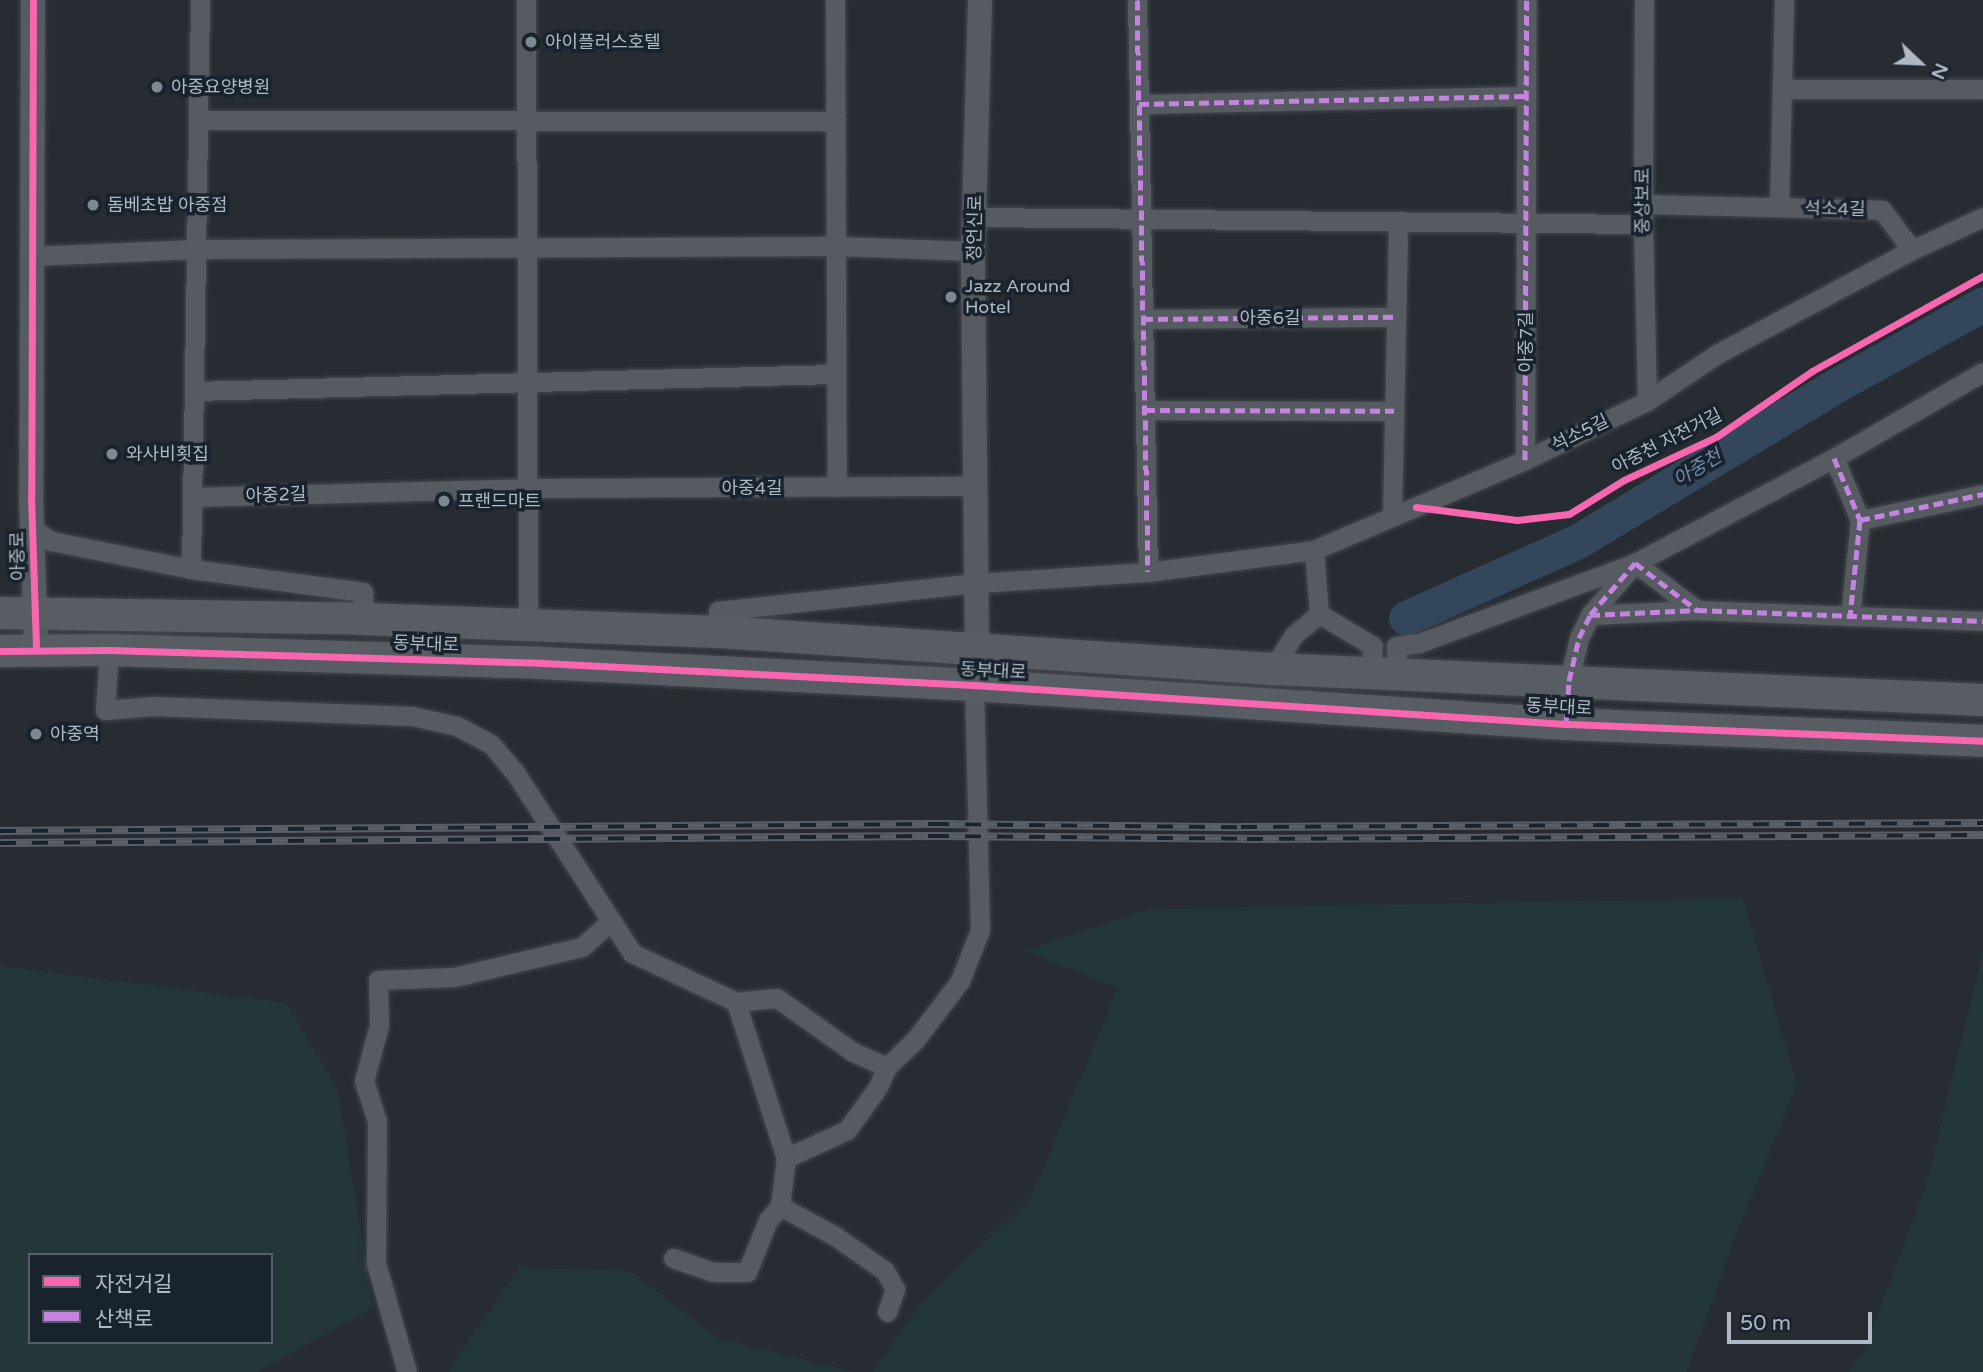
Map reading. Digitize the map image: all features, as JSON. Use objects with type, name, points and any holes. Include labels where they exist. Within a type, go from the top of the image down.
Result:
[{"type":"main road","name":"동부대로","points":[[0,613],[364,619],[719,632],[1272,669],[1384,660],[1569,681],[1983,700]]},
{"type":"main road","name":"동부대로","points":[[0,652],[108,650],[541,663],[974,685],[1566,724],[1983,741]]},
{"type":"street","name":"아중로","points":[[33,0],[31,256],[36,650]]},
{"type":"street","points":[[191,569],[200,0]]},
{"type":"street","points":[[526,0],[528,627]]},
{"type":"street","points":[[835,0],[837,487]]},
{"type":"street","name":"정언신로","points":[[974,685],[977,583],[974,251],[980,0]]},
{"type":"street","points":[[1137,0],[1148,572]]},
{"type":"street","name":"아중7길","points":[[1525,460],[1527,0]]},
{"type":"street","name":"중상보로","points":[[1644,0],[1643,214],[1647,401]]},
{"type":"street","name":"석소4길","points":[[1779,207],[1784,0]]},
{"type":"street","points":[[1782,89],[1983,89]]},
{"type":"street","points":[[1139,104],[1526,96]]},
{"type":"street","points":[[198,120],[836,121]]},
{"type":"street","name":"석소4길","points":[[1643,214],[1779,207],[1882,210],[1912,250]]},
{"type":"street","points":[[975,217],[1526,223],[1643,214]]},
{"type":"street","name":"석소5길","points":[[719,632],[718,611],[977,583],[1148,572],[1314,550],[1525,460],[1647,401],[1717,354],[1912,250],[1983,217]]},
{"type":"street","points":[[1392,517],[1398,222]]},
{"type":"street","points":[[31,256],[196,249],[836,246],[974,251]]},
{"type":"street","name":"아중6길","points":[[1143,319],[1396,317]]},
{"type":"street","points":[[1319,614],[1384,660],[1419,643],[1635,563],[1834,458],[1983,372]]},
{"type":"street","points":[[194,391],[836,374]]},
{"type":"street","points":[[1145,410],[1394,411]]},
{"type":"street","points":[[1834,458],[1860,520],[1850,616]]},
{"type":"street","name":"아중4길","points":[[359,493],[527,488],[976,486]]},
{"type":"street","name":"아중2길","points":[[192,497],[359,493]]},
{"type":"street","points":[[1860,520],[1983,494]]},
{"type":"street","points":[[33,529],[51,541],[191,569],[363,592],[364,619]]},
{"type":"street","points":[[1314,550],[1319,614]]},
{"type":"street","points":[[1635,563],[1697,610]]},
{"type":"street","points":[[1566,724],[1569,681],[1579,638],[1590,615],[1635,563]]},
{"type":"street","points":[[1590,615],[1697,610],[1983,621]]},
{"type":"street","points":[[1272,669],[1294,635],[1319,614]]},
{"type":"street","points":[[108,650],[105,710],[154,706],[412,716],[457,726],[491,744],[514,771],[632,953],[736,1002],[777,998],[853,1052],[887,1067]]},
{"type":"street","points":[[786,1158],[847,1130],[878,1087],[887,1067],[915,1040],[960,981],[980,930],[974,685]]},
{"type":"street","points":[[407,1372],[376,1263],[377,1121],[364,1081],[379,1025],[378,980],[454,977],[582,947],[611,921]]},
{"type":"street","points":[[673,1258],[713,1272],[747,1272],[768,1220],[780,1206],[786,1158],[736,1002]]},
{"type":"street","points":[[780,1206],[835,1236],[885,1271],[895,1289],[887,1312]]},
{"type":"shaded area","points":[[1743,898],[1797,1084],[1735,1237],[1687,1372],[872,1372],[923,1301],[1031,1198],[1118,988],[1025,951],[1149,909]]},
{"type":"shaded area","points":[[1983,952],[1983,1372],[1848,1372],[1864,1351],[1926,1185]]},
{"type":"shaded area","points":[[0,966],[286,1003],[338,1090],[373,1308],[257,1372],[0,1372]]},
{"type":"shaded area","points":[[519,1267],[631,1271],[718,1338],[855,1372],[448,1372]]},
{"type":"waterway","name":"아중천","points":[[1406,618],[1578,541],[1828,390],[1983,304]]},
{"type":"railway","points":[[0,831],[933,824],[1241,827],[1983,823]]},
{"type":"railway","points":[[0,843],[933,836],[1247,839],[1983,835]]},
{"type":"marked path","points":[[1137,0],[1148,572]]},
{"type":"marked path","points":[[1525,460],[1527,0]]},
{"type":"marked path","points":[[1139,104],[1526,96]]},
{"type":"marked path","points":[[1143,319],[1396,317]]},
{"type":"marked path","points":[[1145,410],[1394,411]]},
{"type":"marked path","points":[[1834,458],[1860,520],[1850,616]]},
{"type":"marked path","points":[[1860,520],[1983,494]]},
{"type":"marked path","points":[[1566,724],[1569,681],[1579,638],[1590,615],[1635,563],[1697,610],[1983,621]]},
{"type":"marked path","points":[[1590,615],[1697,610]]},
{"type":"cycle path","points":[[33,0],[31,496],[36,650]]},
{"type":"cycle path","name":"아중천 자전거길","points":[[1416,507],[1517,520],[1569,514],[1624,480],[1716,437],[1812,371],[1983,276]]},
{"type":"cycle path","points":[[0,651],[109,650],[541,663],[974,685],[1566,724],[1983,741]]},
{"type":"place","name":"아이플러스호텔","points":[[531,42]]},
{"type":"place","name":"아중요양병원","points":[[157,87]]},
{"type":"place","name":"돔베초밥 아중점","points":[[93,205]]},
{"type":"place","name":"Jazz Around Hotel","points":[[951,297]]},
{"type":"place","name":"와사비횟집","points":[[112,454]]},
{"type":"place","name":"프랜드마트","points":[[444,501]]},
{"type":"place","name":"아중역","points":[[36,734]]}]
